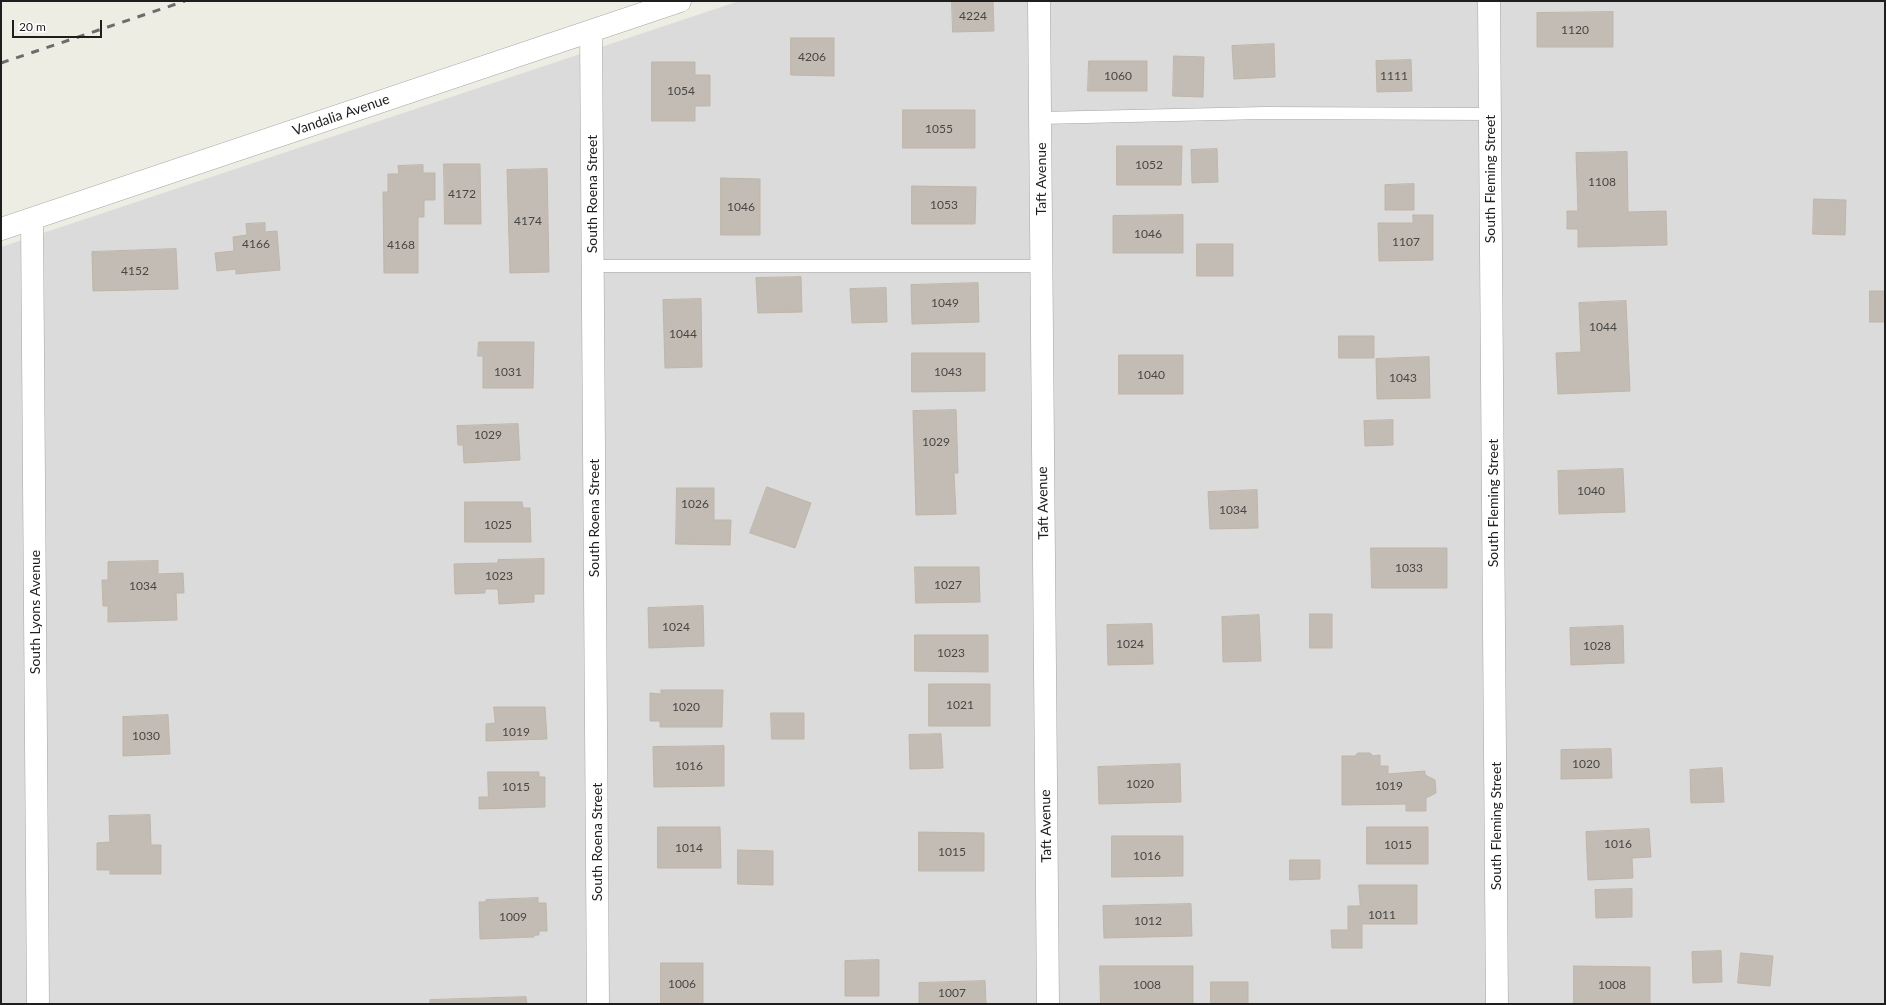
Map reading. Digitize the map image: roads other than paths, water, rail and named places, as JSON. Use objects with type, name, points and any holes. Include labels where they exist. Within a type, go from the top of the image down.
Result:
[{"type":"street","name":"Vandalia Avenue","points":[[1,229],[680,1]]},
{"type":"street","name":"Taft Avenue","points":[[1039,1],[1048,1004]]},
{"type":"street","name":"South Fleming Street","points":[[1489,1],[1497,1004]]},
{"type":"street","name":"South Roena Street","points":[[591,31],[598,1004]]},
{"type":"street","name":"South Lyons Avenue","points":[[32,219],[38,1004]]},
{"type":"lane","points":[[1040,118],[1264,113],[1490,114]]},
{"type":"lane","points":[[593,266],[1041,266]]},
{"type":"railway","points":[[1,63],[185,1]]}]
